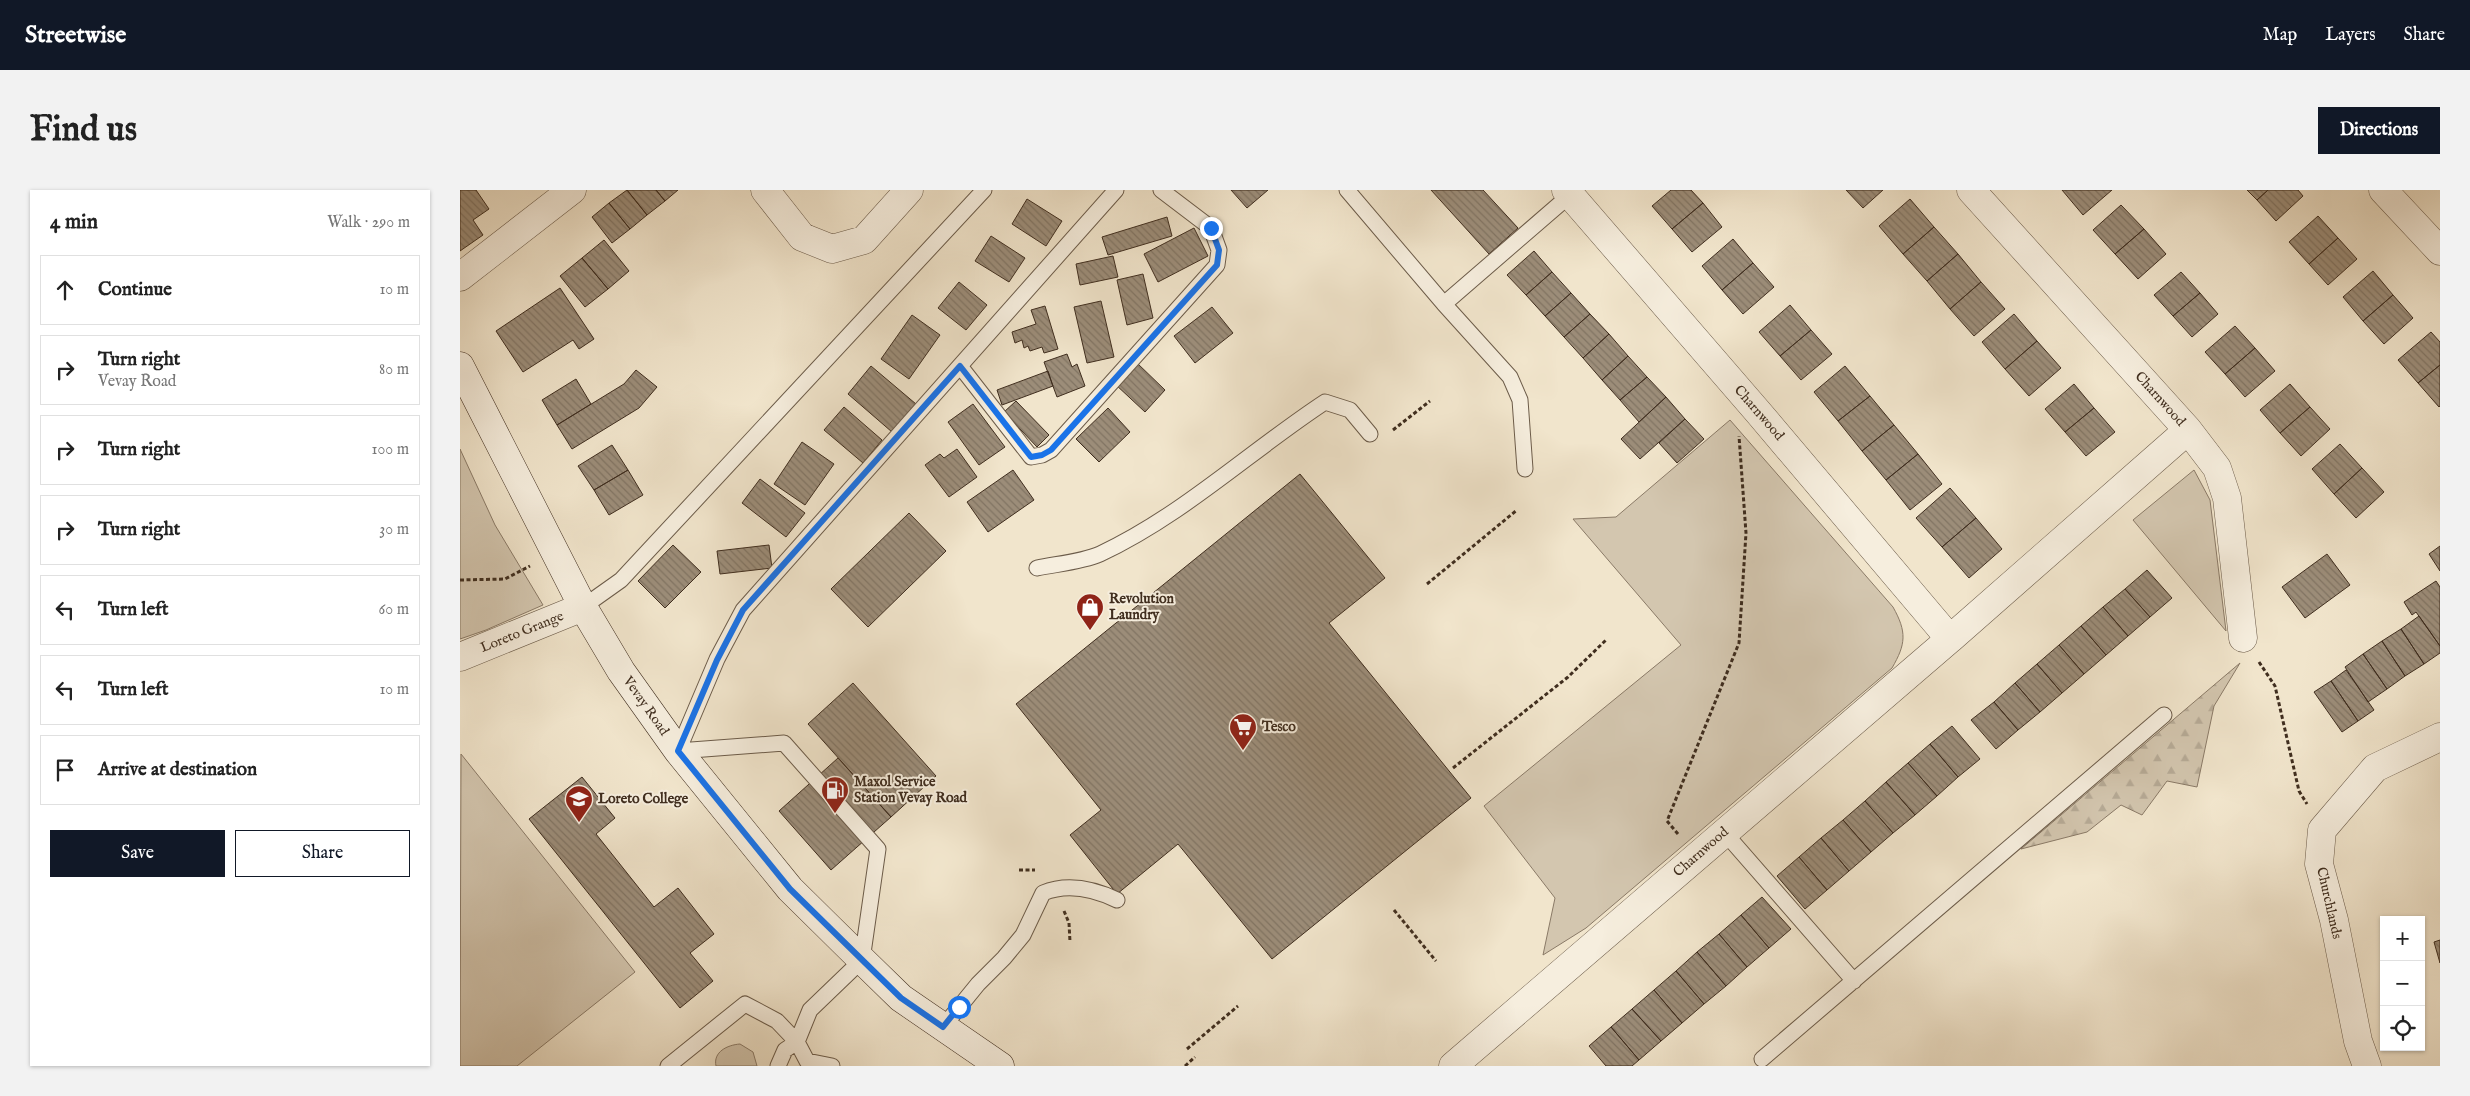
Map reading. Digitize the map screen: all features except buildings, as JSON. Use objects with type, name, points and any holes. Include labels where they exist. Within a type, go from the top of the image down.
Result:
[{"type":"street","points":[[460,277],[572,190]]},
{"type":"street","points":[[765,190],[802,237],[832,249],[864,240],[909,190]]},
{"type":"street","name":"Charnwood","points":[[1971,190],[2188,430],[2217,468],[2227,498],[2243,638]]},
{"type":"street","points":[[2383,190],[2440,251]]},
{"type":"street","name":"Charnwood","points":[[1568,192],[1758,412],[1950,639]]},
{"type":"street","name":"Vevay Road","points":[[460,366],[583,607],[621,671],[678,751],[790,889],[862,960],[901,998],[1000,1066]]},
{"type":"street","name":"Charnwood","points":[[1453,1066],[1950,639],[2188,430]]},
{"type":"street","name":"Loreto Grange","points":[[460,657],[583,607]]},
{"type":"street","points":[[2322,830],[2375,768],[2440,737]]},
{"type":"street","name":"Churchlands","points":[[2322,830],[2319,864],[2334,920],[2358,1041],[2367,1066]]},
{"type":"lane","points":[[583,607],[621,580],[984,190]]},
{"type":"lane","points":[[778,1066],[786,1050],[797,1042],[810,1010],[862,960],[878,850],[784,743],[678,751],[717,660],[743,610],[1116,190]]},
{"type":"lane","points":[[960,366],[1031,457],[1042,455],[1051,450],[1217,265],[1219,250],[1211,228],[1161,190]]},
{"type":"lane","points":[[1347,190],[1444,304],[1510,377],[1520,400],[1525,469]]},
{"type":"lane","points":[[1444,304],[1568,192]]},
{"type":"lane","points":[[1037,568],[1098,555],[1183,507],[1296,421],[1325,402],[1350,410],[1370,434]]},
{"type":"lane","points":[[1762,1059],[2164,715]]},
{"type":"lane","points":[[1724,832],[1854,981]]},
{"type":"lane","points":[[943,1027],[978,984],[1023,936],[1043,893],[1058,887],[1098,891],[1117,900]]},
{"type":"lane","points":[[668,1066],[745,1004],[777,1021],[797,1042],[807,1061],[832,1066]]},
{"type":"path","points":[[1392,431],[1430,401]]},
{"type":"path","points":[[1697,855],[1667,821],[1739,644],[1746,533],[1739,427],[1758,412]]},
{"type":"path","points":[[1427,584],[1517,510]]},
{"type":"path","points":[[460,580],[505,579],[555,554]]},
{"type":"path","points":[[2243,638],[2275,686],[2299,791],[2322,830]]},
{"type":"path","points":[[1453,768],[1568,677],[1607,639]]},
{"type":"path","points":[[1394,910],[1436,961]]},
{"type":"path","points":[[1187,1048],[1238,1006]]},
{"type":"path","points":[[1185,1066],[1195,1057]]},
{"type":"green space","points":[[1730,420],[1893,607],[1903,631],[1900,652],[1892,668],[1586,928],[1543,955],[1555,898],[1484,806],[1681,645],[1573,519],[1616,517]]},
{"type":"green space","points":[[460,449],[495,525],[543,605],[486,630],[460,639]]},
{"type":"green space","points":[[2194,470],[2210,500],[2226,631],[2133,520]]},
{"type":"green space","points":[[2240,663],[2214,706],[2197,787],[2167,781],[2142,815],[2121,805],[2087,832],[2021,849]]},
{"type":"green space","points":[[461,754],[635,972],[517,1066],[460,1066]]},
{"type":"green space","points":[[740,1044],[753,1052],[757,1066],[716,1066],[717,1057],[722,1050]]},
{"type":"place","name":"Revolution Laundry","points":[[1090,631]]},
{"type":"place","name":"Tesco","points":[[1243,751]]},
{"type":"place","name":"Maxol Service Station Vevay Road","points":[[835,814]]},
{"type":"place","name":"Loreto College","points":[[579,823]]},
{"type":"route","points":[[959,1007],[943,1027],[901,998],[790,889],[678,751],[717,660],[743,610],[960,366],[1031,457],[1042,455],[1051,450],[1217,265],[1219,250],[1211,228]]}]
